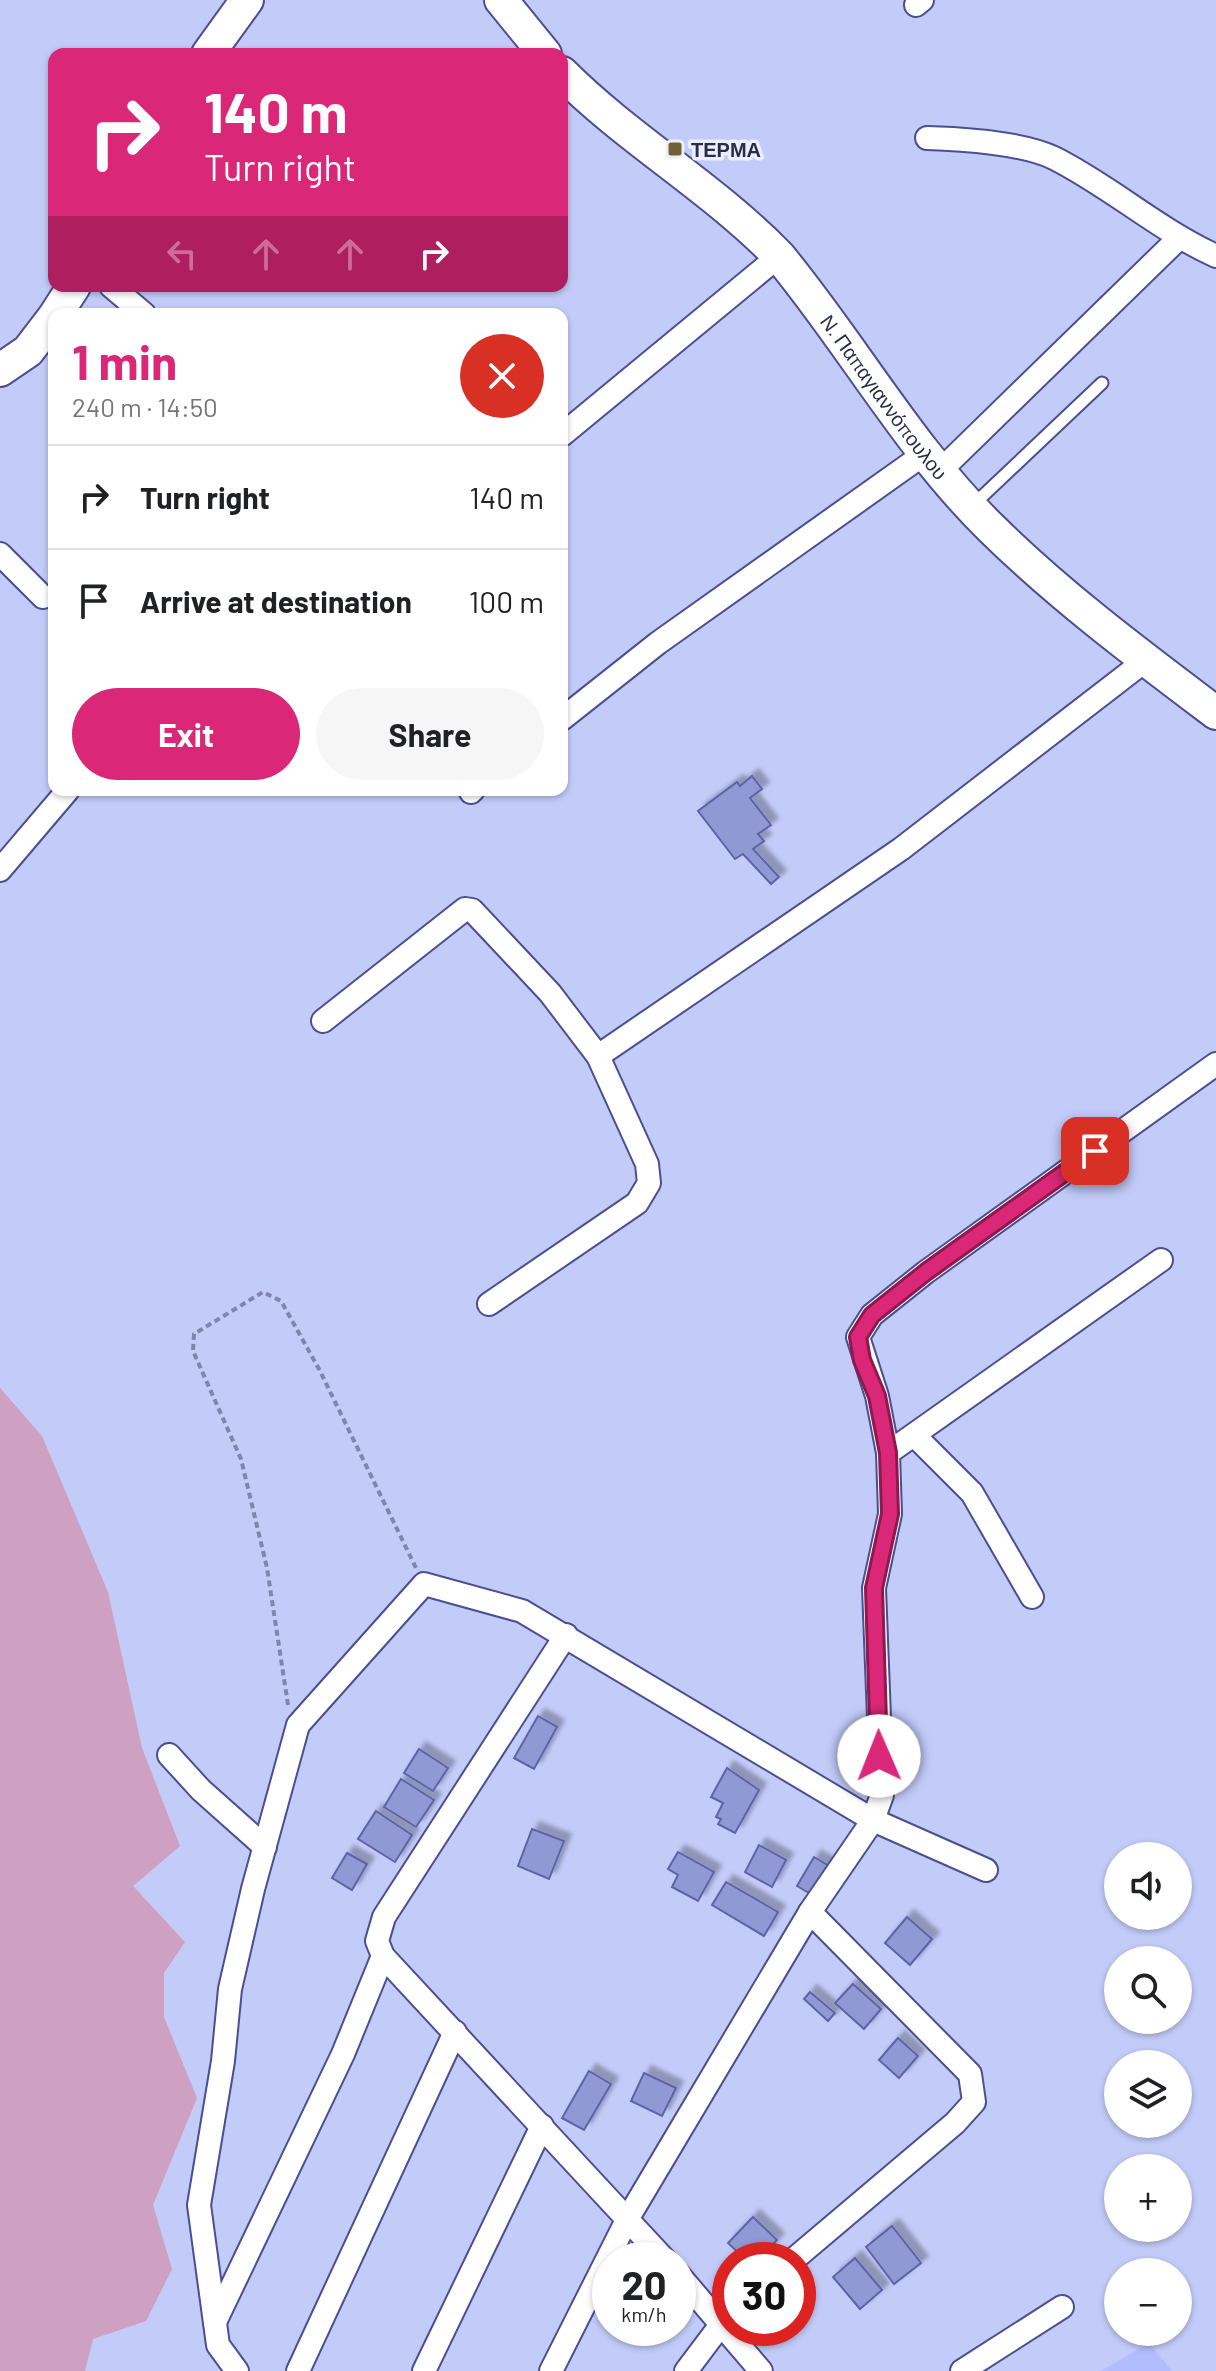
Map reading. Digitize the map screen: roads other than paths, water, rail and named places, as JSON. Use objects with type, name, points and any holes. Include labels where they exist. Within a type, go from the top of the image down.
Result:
[{"type":"street","points":[[212,48],[247,0]]},
{"type":"street","points":[[501,0],[540,48]]},
{"type":"street","name":"Ν. Παπαγιαννόπουλου","points":[[568,79],[606,116],[754,230],[779,256],[934,462],[972,507],[1023,557],[1146,660],[1216,713]]},
{"type":"street","points":[[927,138],[975,140],[1052,157],[1178,239],[1216,256]]},
{"type":"street","points":[[568,714],[658,643],[934,462],[1178,239]]},
{"type":"street","points":[[568,430],[779,256]]},
{"type":"street","points":[[118,292],[137,308]]},
{"type":"street","points":[[0,370],[28,351],[48,325]]},
{"type":"street","points":[[0,554],[43,597]]},
{"type":"street","points":[[598,1056],[901,849],[1146,660]]},
{"type":"street","points":[[0,870],[63,796]]},
{"type":"street","points":[[323,1021],[465,909],[472,910],[550,993],[598,1056],[647,1164],[649,1183],[637,1203],[489,1304]]},
{"type":"street","points":[[551,2371],[628,2218],[810,1912],[873,1820],[882,1795],[874,1588],[890,1514],[888,1453],[877,1396],[862,1360],[858,1337],[872,1315],[926,1272],[1216,1064]]},
{"type":"street","points":[[888,1453],[1161,1260]]},
{"type":"street","points":[[914,1435],[972,1493],[1032,1597]]},
{"type":"street","points":[[237,2371],[218,2345],[199,2205],[223,2061],[230,1989],[298,1725],[424,1584],[522,1611],[873,1820],[986,1870]]},
{"type":"street","points":[[566,1635],[384,1917],[377,1941],[383,1956],[649,2242]]},
{"type":"street","points":[[169,1755],[201,1790],[265,1847]]},
{"type":"street","points":[[810,1912],[970,2074],[974,2102],[955,2123],[814,2242]]},
{"type":"street","points":[[215,2322],[343,2054],[383,1956]]},
{"type":"street","points":[[298,2371],[455,2032]]},
{"type":"street","points":[[424,2371],[542,2126]]},
{"type":"street","points":[[696,2291],[712,2306]]},
{"type":"street","points":[[962,2371],[1062,2307]]},
{"type":"street","points":[[686,2371],[712,2336]]},
{"type":"street","points":[[744,2346],[761,2371]]},
{"type":"lane","points":[[972,507],[1102,383]]},
{"type":"place","name":"ΤΕΡΜΑ","points":[[675,149]]}]
